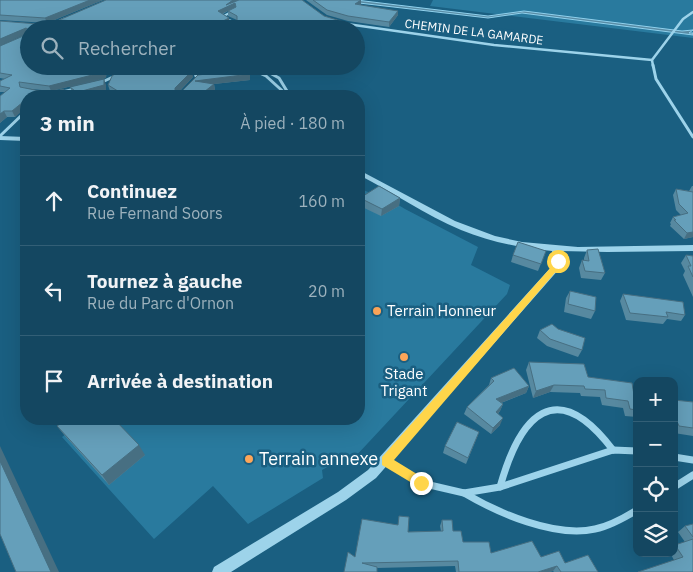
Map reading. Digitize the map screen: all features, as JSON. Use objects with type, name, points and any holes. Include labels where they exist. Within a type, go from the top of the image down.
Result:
[{"type":"street","points":[[693,12],[683,19],[652,60],[656,79],[693,137]]},
{"type":"street","points":[[62,20],[66,18]]},
{"type":"street","name":"CHEMIN DE LA GAMARDE","points":[[365,26],[494,45],[652,60]]},
{"type":"street","points":[[93,85],[116,75]]},
{"type":"street","points":[[192,84],[198,78],[196,75]]},
{"type":"street","points":[[264,75],[282,90]]},
{"type":"street","points":[[274,75],[279,78],[286,90]]},
{"type":"street","points":[[69,90],[77,88]]},
{"type":"street","points":[[0,137],[20,117]]},
{"type":"street","points":[[0,137],[20,139]]},
{"type":"street","points":[[365,175],[448,221],[468,230],[512,243],[556,250],[693,248]]},
{"type":"street","points":[[219,572],[342,496],[386,461],[557,266],[556,250]]},
{"type":"street","points":[[500,487],[504,468],[525,429],[533,418],[546,412],[563,412],[581,418],[596,429],[613,450]]},
{"type":"street","points":[[464,493],[500,487],[613,450],[633,451]]},
{"type":"street","points":[[678,458],[693,460]]},
{"type":"street","points":[[386,461],[421,483],[464,493],[482,504],[498,510],[560,528],[592,530],[634,512]]},
{"type":"street","points":[[678,484],[693,475]]},
{"type":"lane","points":[[230,20],[222,16],[235,10]]},
{"type":"lane","points":[[198,78],[213,75]]},
{"type":"shaded area","points":[[356,0],[488,16],[524,11],[682,31],[693,30],[689,33],[693,33],[693,35],[522,13],[488,18],[359,3]]},
{"type":"shaded area","points":[[433,0],[693,0],[693,38],[430,6]]},
{"type":"shaded area","name":"Stade Trigant","points":[[365,191],[375,191],[478,247],[471,265],[510,285],[507,294],[354,458],[343,458],[322,470],[323,478],[248,524],[213,486],[154,539],[62,437],[78,425],[365,425]]},
{"type":"building","points":[[0,0],[90,0],[45,18],[0,15]]},
{"type":"building","points":[[106,0],[233,0],[226,5],[239,0],[302,0],[324,16],[337,20],[237,20],[237,16],[228,11],[236,7],[235,3],[218,11],[229,18],[225,20],[59,20]]},
{"type":"building","points":[[313,0],[361,0],[355,4],[398,11],[389,22],[348,16],[327,10]]},
{"type":"building","points":[[0,21],[20,23],[20,31],[0,39]]},
{"type":"building","points":[[20,37],[20,75],[92,75],[49,86],[19,82],[20,87],[35,90],[20,90],[20,104],[12,111],[4,111],[0,114],[0,96],[10,88],[0,86],[0,81],[12,75],[0,73],[0,46]]},
{"type":"building","points":[[188,75],[175,90],[116,90],[108,85],[112,76]]},
{"type":"building","points":[[198,75],[242,75],[195,81],[214,84],[206,90],[183,90]]},
{"type":"building","points":[[104,79],[104,85],[86,90],[74,90],[70,87]]},
{"type":"building","points":[[379,186],[400,198],[382,209],[365,200],[365,195]]},
{"type":"building","points":[[676,189],[693,192],[693,232],[687,233],[674,220],[676,220],[673,217],[688,213],[679,204]]},
{"type":"building","points":[[518,242],[546,251],[541,264],[513,255]]},
{"type":"building","points":[[598,249],[605,273],[585,271],[582,260],[589,261],[587,250]]},
{"type":"building","points":[[686,255],[693,256],[693,277],[688,266],[691,266]]},
{"type":"building","points":[[570,291],[596,297],[595,311],[568,304]]},
{"type":"building","points":[[623,294],[683,302],[685,315],[666,312],[668,317],[630,313]]},
{"type":"building","points":[[552,324],[558,329],[585,338],[582,350],[550,339],[540,330]]},
{"type":"building","points":[[529,362],[584,364],[588,377],[632,383],[633,409],[630,409],[628,401],[606,398],[605,390],[585,389],[584,386],[554,385],[536,391]]},
{"type":"building","points":[[514,368],[529,386],[496,399],[503,404],[496,412],[503,418],[493,428],[467,407],[494,381],[491,378]]},
{"type":"building","points":[[678,400],[693,402],[693,428],[679,426]]},
{"type":"building","points":[[457,422],[479,432],[468,458],[445,446]]},
{"type":"building","points":[[120,425],[139,445],[102,475],[57,426]]},
{"type":"building","points":[[0,461],[51,572],[16,572],[0,534]]},
{"type":"building","points":[[399,516],[409,517],[408,532],[443,531],[442,520],[452,520],[453,531],[461,531],[463,542],[489,542],[491,553],[532,541],[541,557],[559,551],[565,563],[588,555],[598,572],[561,572],[557,566],[538,572],[459,572],[458,561],[362,563],[377,567],[377,572],[344,572],[348,552],[355,557],[362,519],[398,525]]},
{"type":"building","points":[[693,524],[693,537],[685,526]]},
{"type":"building","points":[[693,539],[693,572],[638,572],[683,557],[678,550],[678,544]]},
{"type":"place","name":"Terrain Honneur","points":[[377,311]]},
{"type":"place","name":"Stade Trigant","points":[[404,357]]},
{"type":"place","name":"Terrain annexe","points":[[249,459]]},
{"type":"route","points":[[421,483],[386,461],[557,266],[558,261]]}]
